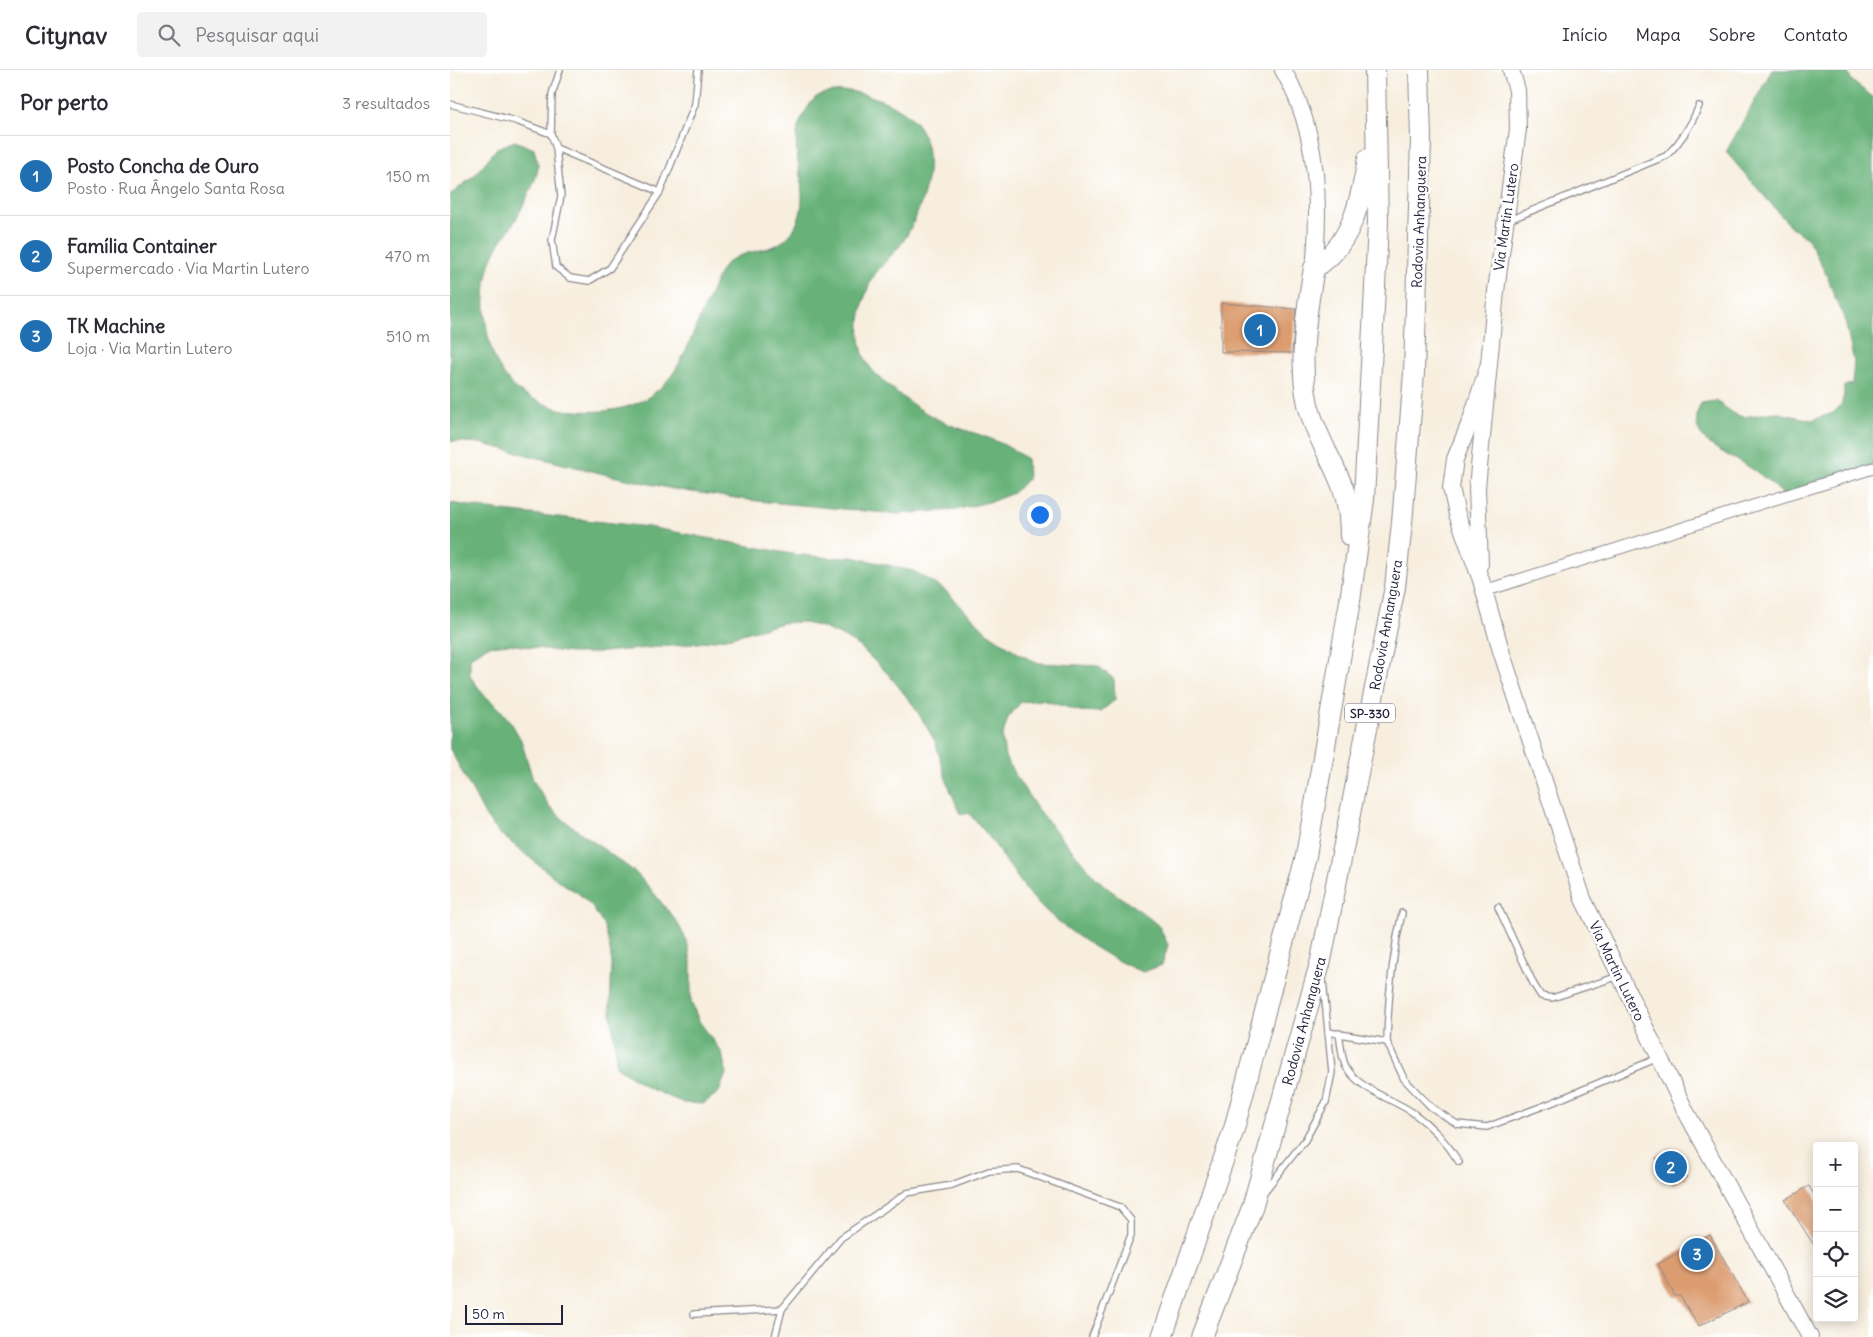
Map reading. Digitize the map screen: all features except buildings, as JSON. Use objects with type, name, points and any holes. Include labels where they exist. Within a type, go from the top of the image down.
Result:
[{"type":"highway","name":"SP-330","points":[[1162,1337],[1234,1128],[1304,865],[1350,601],[1364,499],[1378,223],[1375,70]]},
{"type":"highway","name":"Rodovia Anhanguera","points":[[1202,1337],[1252,1208],[1321,960],[1395,587],[1414,373],[1421,139],[1419,70]]},
{"type":"highway","points":[[1350,601],[1350,518],[1343,489],[1312,418],[1304,387],[1306,319],[1314,268],[1325,262],[1335,252],[1344,238],[1362,194],[1377,106]]},
{"type":"street","points":[[1284,70],[1307,126],[1313,151],[1318,232],[1314,268]]},
{"type":"street","name":"Via Martin Lutero","points":[[1482,586],[1478,483],[1505,221],[1518,129],[1517,90],[1511,70]]},
{"type":"street","name":"Via Martin Lutero","points":[[1489,364],[1471,420],[1455,458],[1452,481],[1457,514],[1482,586],[1502,654],[1582,899],[1685,1110],[1810,1337]]},
{"type":"street","points":[[1482,586],[1873,468]]},
{"type":"street","points":[[1452,481],[1458,472],[1466,472],[1478,483]]},
{"type":"lane","points":[[560,70],[552,94],[551,134],[556,148],[561,196],[552,240],[556,267],[570,278],[589,281],[610,268],[660,192],[695,104],[698,70]]},
{"type":"lane","points":[[450,104],[516,121],[551,134]]},
{"type":"lane","points":[[1505,221],[1666,156],[1679,143],[1690,127],[1699,106]]},
{"type":"lane","points":[[556,148],[660,192]]},
{"type":"lane","points":[[1498,907],[1534,985],[1541,996],[1552,998],[1619,976]]},
{"type":"lane","points":[[1402,913],[1394,946],[1388,1000],[1387,1042],[1404,1079],[1431,1107],[1457,1124],[1487,1127],[1659,1057]]},
{"type":"lane","points":[[1252,1208],[1305,1140],[1326,1102],[1332,1072],[1321,960]]},
{"type":"lane","points":[[1328,1032],[1387,1042]]},
{"type":"lane","points":[[1339,1033],[1345,1066],[1360,1084],[1411,1112],[1431,1127],[1447,1143],[1459,1162]]},
{"type":"lane","points":[[775,1337],[782,1309],[841,1238],[907,1193],[952,1185],[989,1171],[1018,1169],[1120,1207],[1130,1220],[1131,1235],[1092,1337]]},
{"type":"lane","points":[[694,1314],[782,1309]]},
{"type":"green space","points":[[1772,70],[1846,70],[1853,82],[1873,97],[1873,471],[1784,496],[1755,471],[1707,442],[1697,426],[1697,415],[1701,403],[1716,401],[1736,415],[1744,417],[1774,412],[1812,420],[1833,413],[1841,405],[1844,386],[1852,384],[1854,362],[1844,316],[1827,276],[1808,239],[1791,227],[1726,152]]},
{"type":"green space","points":[[850,91],[880,99],[908,115],[921,130],[926,142],[928,156],[928,169],[923,197],[913,223],[899,247],[872,279],[865,297],[860,317],[861,347],[864,356],[868,364],[878,375],[916,407],[948,424],[1000,443],[1027,459],[1028,479],[1013,493],[993,501],[955,510],[897,514],[757,501],[678,490],[612,476],[479,443],[450,441],[450,195],[474,176],[497,148],[515,141],[534,149],[538,167],[528,196],[497,249],[488,271],[485,296],[486,323],[491,348],[499,368],[512,385],[523,394],[554,407],[564,410],[582,411],[615,409],[631,406],[645,399],[670,378],[684,354],[718,275],[724,266],[744,254],[780,243],[794,229],[800,214],[802,199],[796,140],[799,126],[805,112],[815,98],[827,93]]},
{"type":"green space","points":[[450,503],[503,511],[649,527],[792,554],[832,558],[853,557],[913,571],[946,591],[987,632],[1021,655],[1039,663],[1098,666],[1114,679],[1115,700],[1100,712],[1080,711],[1042,700],[1021,702],[1008,718],[1002,737],[1005,757],[1038,810],[1095,877],[1159,926],[1168,945],[1162,965],[1143,972],[1129,966],[1097,949],[1065,927],[1038,904],[977,822],[968,813],[960,814],[946,779],[935,741],[914,706],[889,675],[859,646],[840,635],[821,627],[801,622],[782,623],[731,637],[692,644],[593,653],[571,653],[509,644],[488,646],[470,657],[470,676],[483,694],[499,708],[512,724],[521,740],[533,780],[550,807],[565,821],[635,872],[677,922],[687,941],[691,961],[691,1002],[699,1021],[722,1053],[726,1074],[719,1092],[703,1104],[684,1103],[648,1088],[616,1066],[610,1006],[612,964],[609,943],[603,924],[592,907],[578,893],[560,882],[498,832],[486,817],[450,749]]},
{"type":"place","name":"Posto Concha de Ouro","points":[[1260,330]]},
{"type":"place","name":"Família Container","points":[[1671,1167]]},
{"type":"place","name":"TK Machine","points":[[1697,1254]]}]
